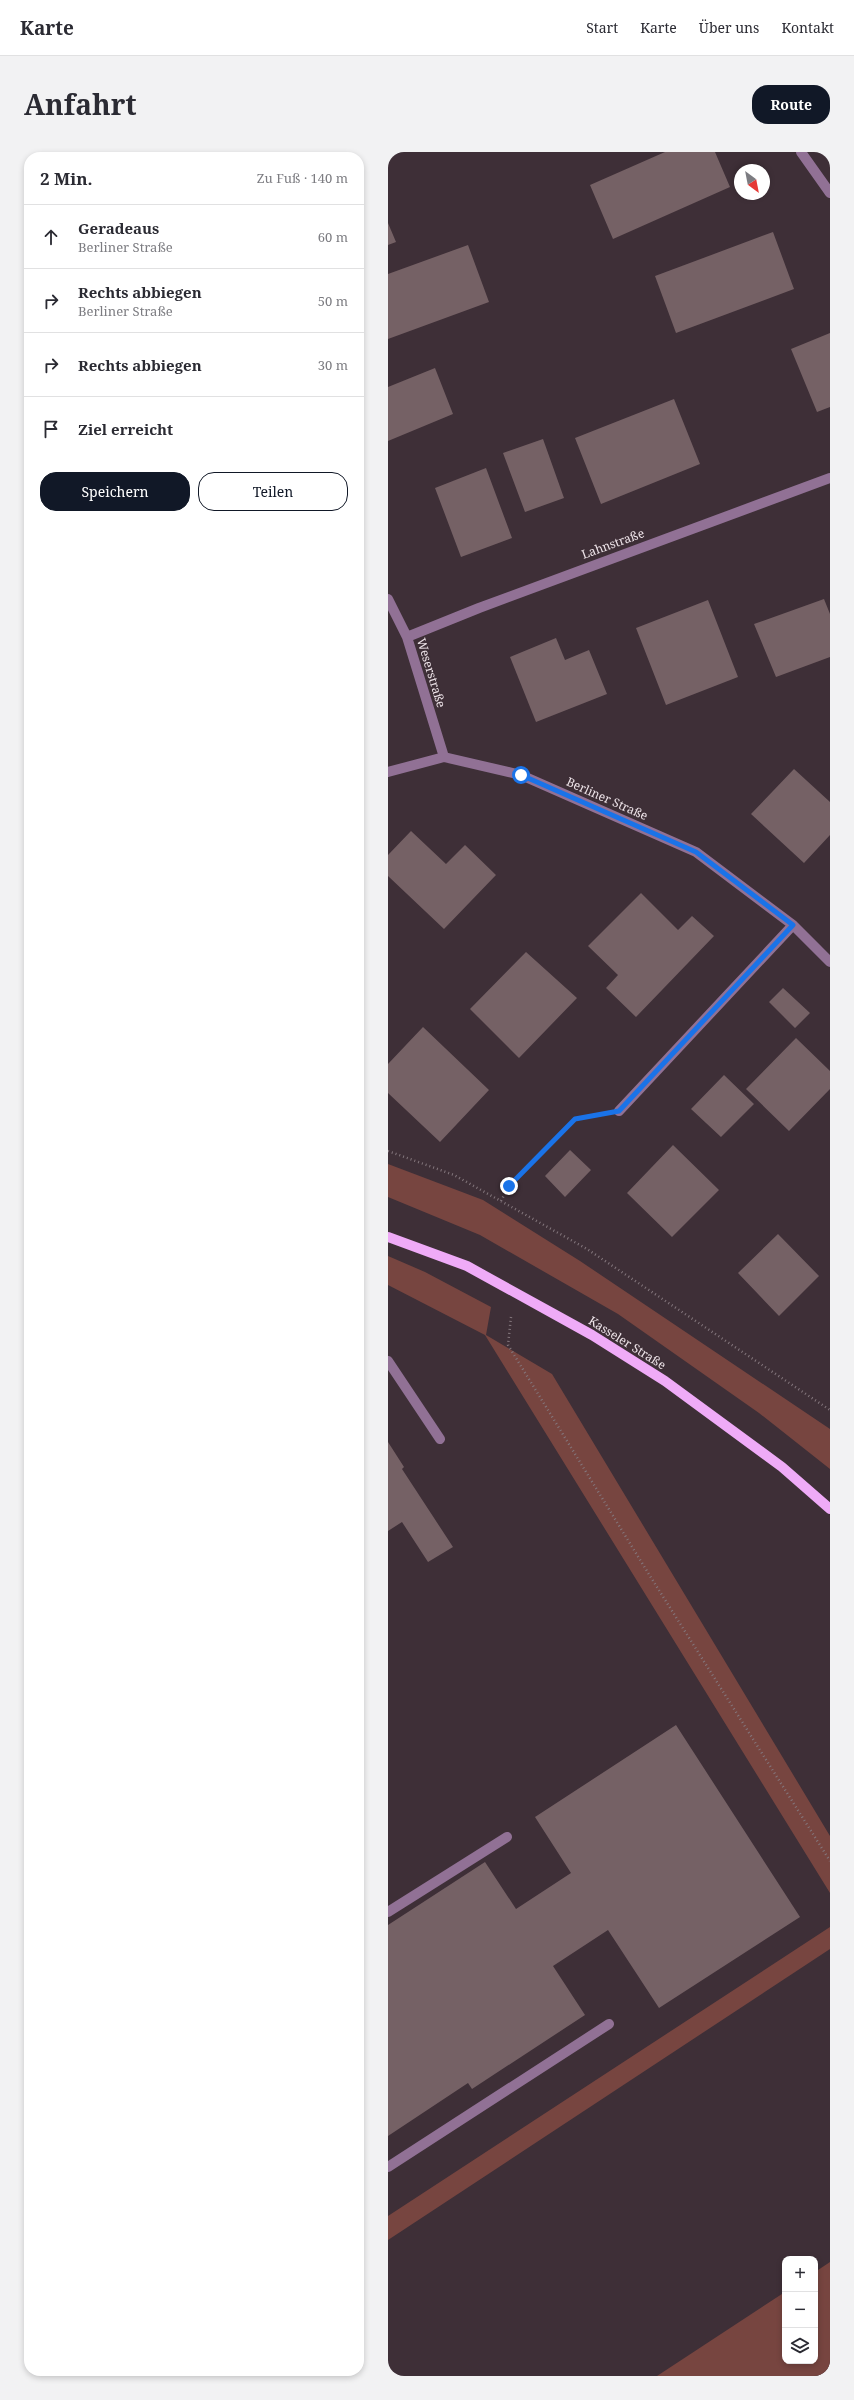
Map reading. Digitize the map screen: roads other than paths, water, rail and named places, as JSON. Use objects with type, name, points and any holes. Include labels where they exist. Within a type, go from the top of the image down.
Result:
[{"type":"main road","name":"Kasseler Straße","points":[[388,1237],[467,1266],[592,1335],[665,1381],[782,1467],[830,1508]]},
{"type":"street","points":[[801,152],[830,193]]},
{"type":"street","name":"Lahnstraße","points":[[407,637],[478,608],[830,478]]},
{"type":"street","name":"Weserstraße","points":[[388,599],[407,637],[444,757]]},
{"type":"street","name":"Berliner Straße","points":[[388,772],[444,757],[521,775],[696,852],[793,925],[830,962]]},
{"type":"street","points":[[619,1111],[793,925]]},
{"type":"street","points":[[388,1361],[440,1439]]},
{"type":"street","points":[[388,1912],[507,1837]]},
{"type":"street","points":[[388,2167],[609,2024]]}]
